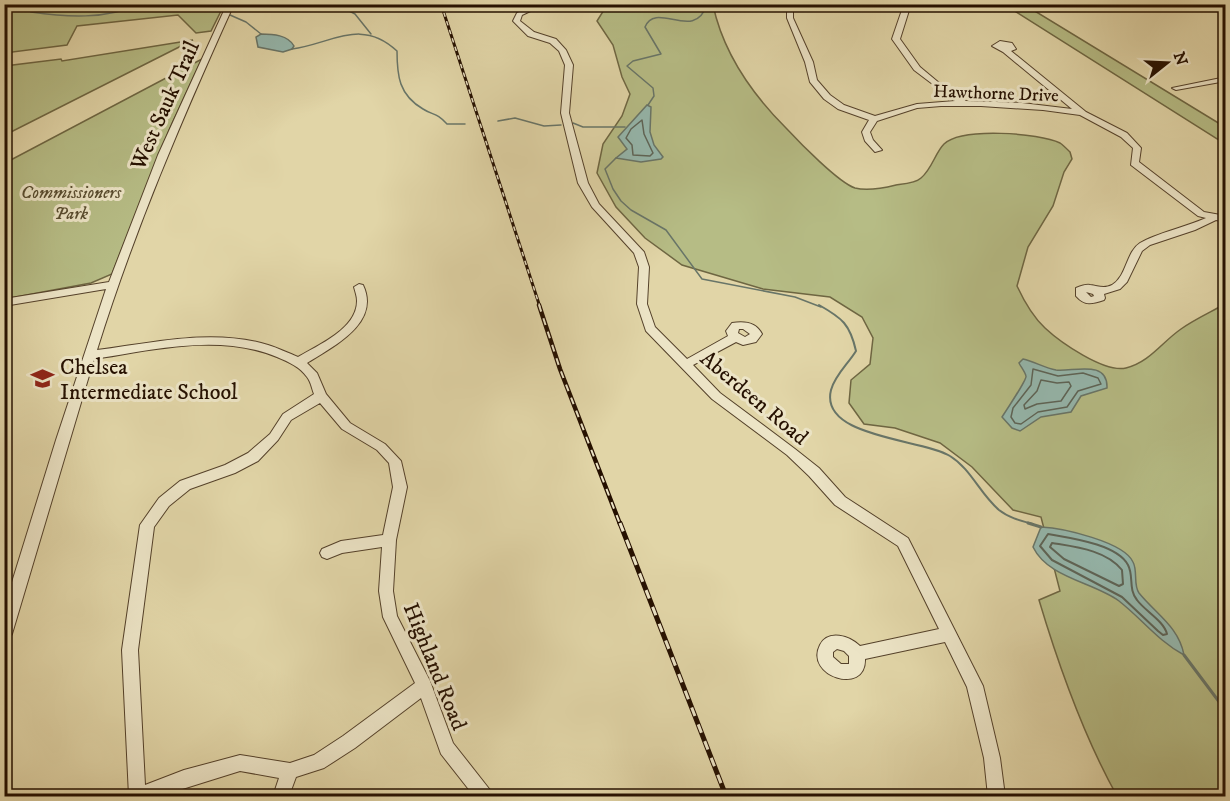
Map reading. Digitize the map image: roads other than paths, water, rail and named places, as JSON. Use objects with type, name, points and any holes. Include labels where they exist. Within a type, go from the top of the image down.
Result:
[{"type":"street","name":"West Sauk Trail","points":[[4,634],[114,284],[169,138],[231,4]]},
{"type":"street","name":"Aberdeen Road","points":[[542,4],[519,14],[516,21],[531,34],[553,40],[562,50],[569,65],[565,113],[583,183],[595,205],[639,252],[644,267],[642,304],[650,328],[716,396],[791,452],[814,472],[840,501],[903,542],[975,686],[992,758],[997,796]]},
{"type":"street","points":[[785,4],[809,62],[813,80],[827,97],[841,107],[874,119],[866,132],[869,141],[878,150]]},
{"type":"street","points":[[908,4],[896,39],[902,50],[926,79],[966,104]]},
{"type":"street","points":[[1005,50],[1083,114],[1124,135],[1137,148],[1134,163],[1201,214],[1226,219]]},
{"type":"street","points":[[1176,88],[1226,79]]},
{"type":"street","name":"Hawthorne Drive","points":[[874,119],[922,105],[966,104],[1037,108],[1083,114]]},
{"type":"street","points":[[1098,292],[1116,287],[1123,280],[1138,249],[1147,243],[1192,228],[1213,218]]},
{"type":"street","points":[[4,303],[114,284]]},
{"type":"street","points":[[299,362],[344,333],[360,316],[364,297],[359,287]]},
{"type":"street","points":[[685,364],[735,337]]},
{"type":"street","name":"Highland Road","points":[[92,354],[223,341],[265,348],[299,362],[314,376],[321,396],[346,426],[381,447],[395,461],[400,487],[388,540],[386,591],[390,617],[424,686],[447,748],[484,796]]},
{"type":"street","points":[[321,396],[287,417],[274,437],[253,457],[230,470],[184,485],[164,501],[147,525],[130,650],[138,796],[184,779],[240,763],[290,771],[326,757],[424,686]]},
{"type":"street","points":[[327,553],[341,547],[388,540]]},
{"type":"street","points":[[856,654],[950,634]]},
{"type":"street","points":[[281,796],[290,771]]},
{"type":"water","points":[[261,34],[284,37],[294,46],[283,52],[258,47],[256,37]]},
{"type":"water","points":[[647,105],[651,107],[650,132],[654,145],[663,157],[641,162],[616,158],[627,149],[618,137]]},
{"type":"water","points":[[1023,359],[1056,370],[1096,370],[1106,379],[1107,388],[1081,396],[1071,412],[1041,417],[1020,431],[1012,428],[1002,417],[1026,376],[1019,363]]},
{"type":"water","points":[[1041,527],[1092,537],[1118,548],[1127,555],[1133,562],[1139,593],[1172,629],[1184,655],[1166,643],[1119,601],[1049,566],[1033,547]]},
{"type":"waterway","points":[[4,5],[16,4]]},
{"type":"waterway","points":[[24,4],[31,12],[72,16],[113,13],[138,4]]},
{"type":"waterway","points":[[178,4],[188,7],[205,5],[224,12]]},
{"type":"waterway","points":[[336,4],[355,14],[371,34]]},
{"type":"waterway","points":[[648,105],[654,96],[653,88],[627,66],[633,61],[661,54],[645,27],[650,20],[658,18],[694,20],[701,15],[707,4]]},
{"type":"waterway","points":[[230,15],[246,22],[261,34]]},
{"type":"waterway","points":[[292,49],[346,35],[371,36],[384,41],[397,51],[399,77],[409,98],[447,124],[465,124]]},
{"type":"waterway","points":[[498,121],[515,118],[544,126],[561,125]]},
{"type":"waterway","points":[[573,123],[583,127],[625,127]]},
{"type":"waterway","points":[[616,158],[605,169],[621,201],[631,210],[666,230],[702,279],[795,297],[821,307]]},
{"type":"waterway","points":[[819,305],[844,323],[851,334],[856,351],[839,374],[831,390],[832,406],[841,418],[876,435],[937,450],[950,456],[964,468],[999,510],[1011,517],[1033,524]]},
{"type":"waterway","points":[[1028,523],[1041,527]]},
{"type":"waterway","points":[[1184,655],[1226,711]]},
{"type":"railway","points":[[441,4],[540,307]]},
{"type":"railway","points":[[539,305],[560,369],[620,524]]},
{"type":"railway","points":[[620,523],[726,796]]},
{"type":"place","name":"Chelsea Intermediate School","points":[[42,379]]},
{"type":"park label","name":"Commissioners Park","points":[[71,202]]}]
